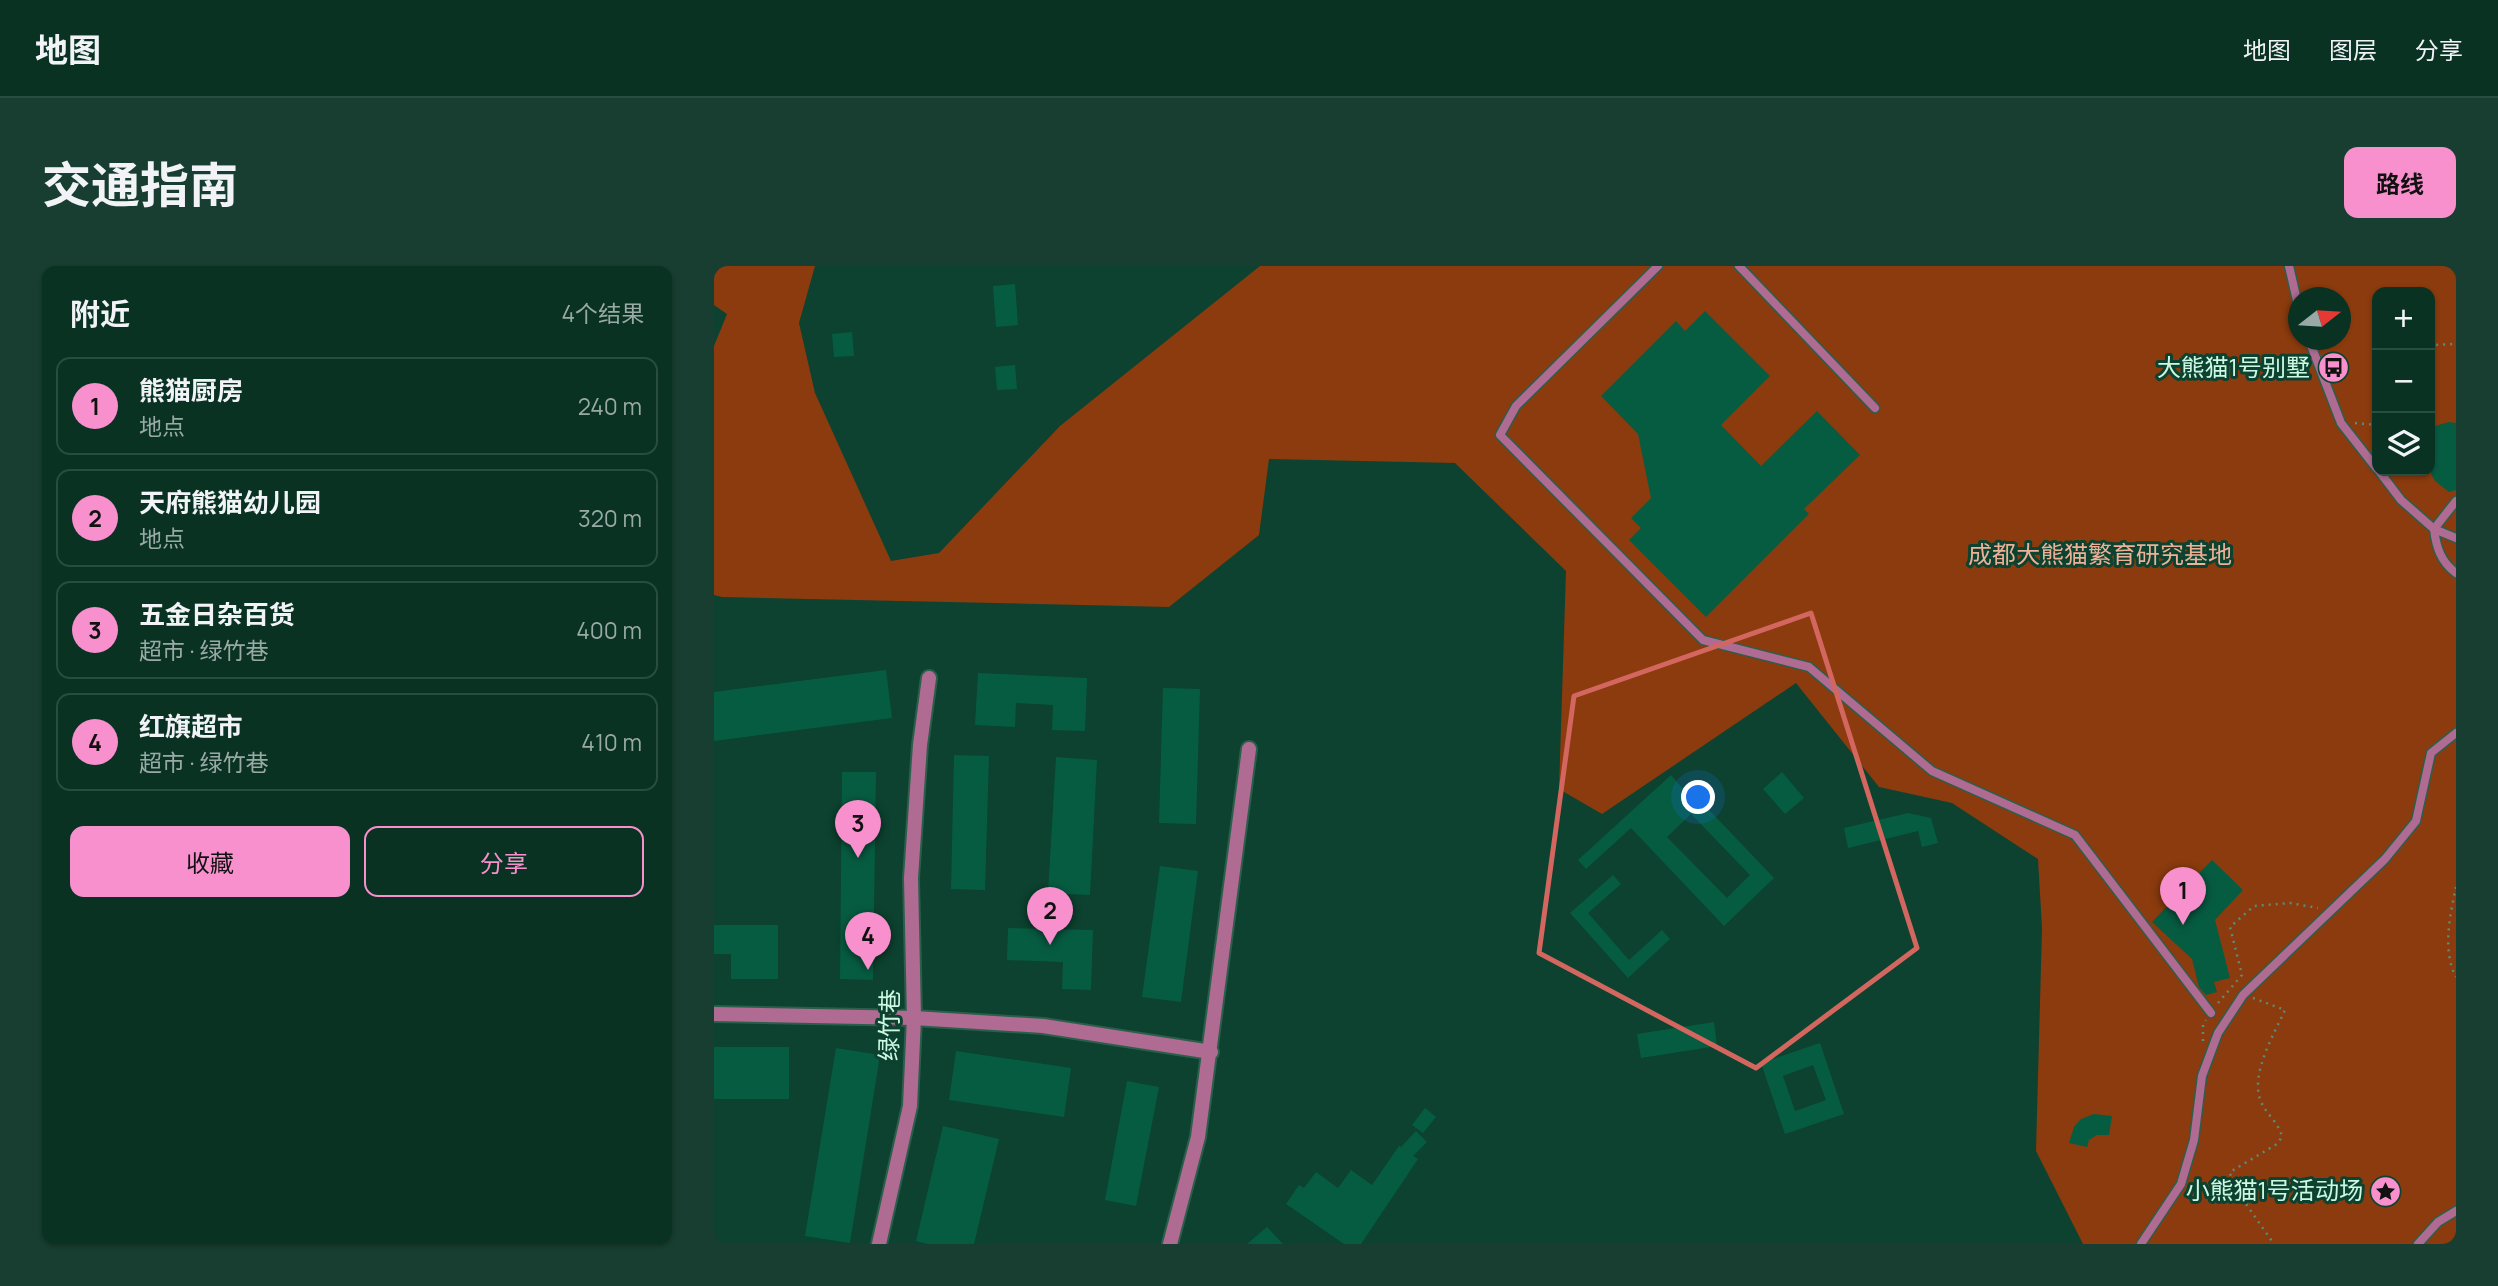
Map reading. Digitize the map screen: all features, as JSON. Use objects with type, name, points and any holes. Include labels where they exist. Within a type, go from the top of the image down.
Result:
[{"type":"street","name":"绿竹巷","points":[[879,1244],[910,1106],[914,1018],[911,878],[920,745],[929,678]]},
{"type":"street","points":[[1171,1244],[1198,1137],[1249,749]]},
{"type":"street","points":[[714,1014],[914,1018],[1042,1026],[1210,1052]]},
{"type":"lane","points":[[1658,266],[1516,406],[1500,435],[1703,640],[1809,667],[1932,771],[2075,835],[2211,1013]]},
{"type":"lane","points":[[1739,266],[1875,408]]},
{"type":"lane","points":[[2289,266],[2294,287]]},
{"type":"lane","points":[[2313,350],[2341,423],[2372,462]]},
{"type":"lane","points":[[2383,476],[2401,500],[2434,529],[2456,538]]},
{"type":"lane","points":[[2456,502],[2434,529],[2436,548],[2449,568],[2456,573]]},
{"type":"lane","points":[[2141,1244],[2181,1184],[2194,1140],[2202,1076],[2218,1033],[2243,995],[2385,859],[2416,821],[2431,753],[2456,733]]},
{"type":"lane","points":[[2418,1244],[2438,1222],[2456,1211]]},
{"type":"path","points":[[2435,347],[2456,344]]},
{"type":"path","points":[[2341,423],[2372,424]]},
{"type":"path","points":[[2456,887],[2449,930],[2450,965],[2456,977]]},
{"type":"path","points":[[2203,1050],[2203,1025],[2242,975],[2231,926],[2254,906],[2290,903],[2332,910]]},
{"type":"path","points":[[2243,995],[2285,1010],[2261,1063],[2258,1096],[2265,1111],[2280,1128],[2281,1137],[2277,1144],[2230,1172],[2232,1184],[2274,1244]]},
{"type":"highlighted area","points":[[1811,613],[1917,948],[1756,1068],[1539,953],[1574,696]]},
{"type":"green space","name":"成都大熊猫繁育研究基地","points":[[714,266],[815,266],[799,323],[815,393],[891,561],[939,553],[1060,426],[1260,266],[2456,266],[2456,1244],[2083,1244],[2036,1151],[2042,928],[2038,859],[1952,803],[1879,787],[1796,683],[1602,814],[1559,789],[1566,571],[1455,463],[1269,459],[1259,535],[1169,607],[714,595],[714,346],[727,314],[714,305]]},
{"type":"building","points":[[1015,284],[1018,325],[996,327],[993,286]]},
{"type":"building","points":[[1705,311],[1770,376],[1721,425],[1761,466],[1817,411],[1860,455],[1804,509],[1809,514],[1706,617],[1629,540],[1641,528],[1631,518],[1651,498],[1638,434],[1601,396],[1676,321],[1685,331]]},
{"type":"building","points":[[852,332],[854,356],[834,357],[832,334]]},
{"type":"building","points":[[1015,365],[1017,389],[997,390],[995,367]]},
{"type":"building","points":[[2456,423],[2456,490],[2449,492],[2432,476],[2435,476],[2435,426]]},
{"type":"building","points":[[886,670],[892,718],[714,741],[714,692]]},
{"type":"building","points":[[978,673],[1087,678],[1085,731],[1052,730],[1053,705],[1016,703],[1015,727],[975,725]]},
{"type":"building","points":[[1163,688],[1200,689],[1196,824],[1159,823]]},
{"type":"building","points":[[954,755],[989,756],[985,890],[951,889]]},
{"type":"building","points":[[1056,757],[1097,760],[1090,895],[1048,893]]},
{"type":"building","points":[[842,772],[876,772],[873,980],[840,979]]},
{"type":"building","points":[[1782,772],[1804,798],[1785,814],[1763,789]]},
{"type":"building","points":[[1671,775],[1689,796],[1693,793],[1774,878],[1724,926],[1631,828],[1586,869],[1578,860]],"holes":[[[1691,814],[1750,875],[1727,898],[1667,837]]]},
{"type":"building","points":[[1908,813],[1931,818],[1938,843],[1922,847],[1918,831],[1848,848],[1844,828]]},
{"type":"building","points":[[2212,860],[2243,890],[2215,920],[2230,978],[2214,982],[2217,992],[2206,995],[2199,987],[2192,959],[2152,922]]},
{"type":"building","points":[[1160,866],[1198,871],[1181,1002],[1142,997]]},
{"type":"building","points":[[1613,875],[1621,884],[1588,913],[1629,960],[1662,930],[1670,939],[1628,978],[1570,913]]},
{"type":"building","points":[[714,925],[778,925],[778,979],[731,979],[731,954],[714,954]]},
{"type":"building","points":[[1008,928],[1093,930],[1091,990],[1062,989],[1063,962],[1007,960]]},
{"type":"building","points":[[1714,1022],[1717,1046],[1641,1058],[1637,1034]]},
{"type":"building","points":[[1820,1043],[1844,1114],[1785,1134],[1761,1063]],"holes":[[[1813,1065],[1826,1100],[1795,1111],[1783,1076]]]},
{"type":"building","points":[[714,1047],[789,1047],[789,1099],[714,1099]]},
{"type":"building","points":[[836,1048],[880,1055],[850,1243],[805,1236]]},
{"type":"building","points":[[956,1051],[1071,1068],[1064,1117],[949,1100]]},
{"type":"building","points":[[1127,1081],[1159,1087],[1136,1206],[1105,1200]]},
{"type":"building","points":[[1425,1108],[1436,1117],[1423,1133],[1412,1125]]},
{"type":"building","points":[[2094,1114],[2112,1116],[2109,1135],[2097,1135],[2089,1140],[2087,1147],[2069,1143],[2074,1127],[2081,1119]]},
{"type":"building","points":[[943,1126],[999,1139],[974,1244],[928,1244],[916,1241]]},
{"type":"building","points":[[1416,1131],[1427,1142],[1413,1156],[1418,1159],[1361,1244],[1344,1244],[1286,1204],[1299,1185],[1304,1188],[1316,1172],[1338,1188],[1351,1170],[1372,1185],[1399,1146]]},
{"type":"building","points":[[1267,1227],[1283,1244],[1247,1244]]},
{"type":"place","name":"大熊猫1号别墅","points":[[2333,368]]},
{"type":"place","name":"五金日杂百货","points":[[858,858]]},
{"type":"place","name":"熊猫厨房","points":[[2183,925]]},
{"type":"place","name":"天府熊猫幼儿园","points":[[1050,945]]},
{"type":"place","name":"红旗超市","points":[[868,970]]},
{"type":"place","name":"小熊猫1号活动场","points":[[2386,1191]]}]
